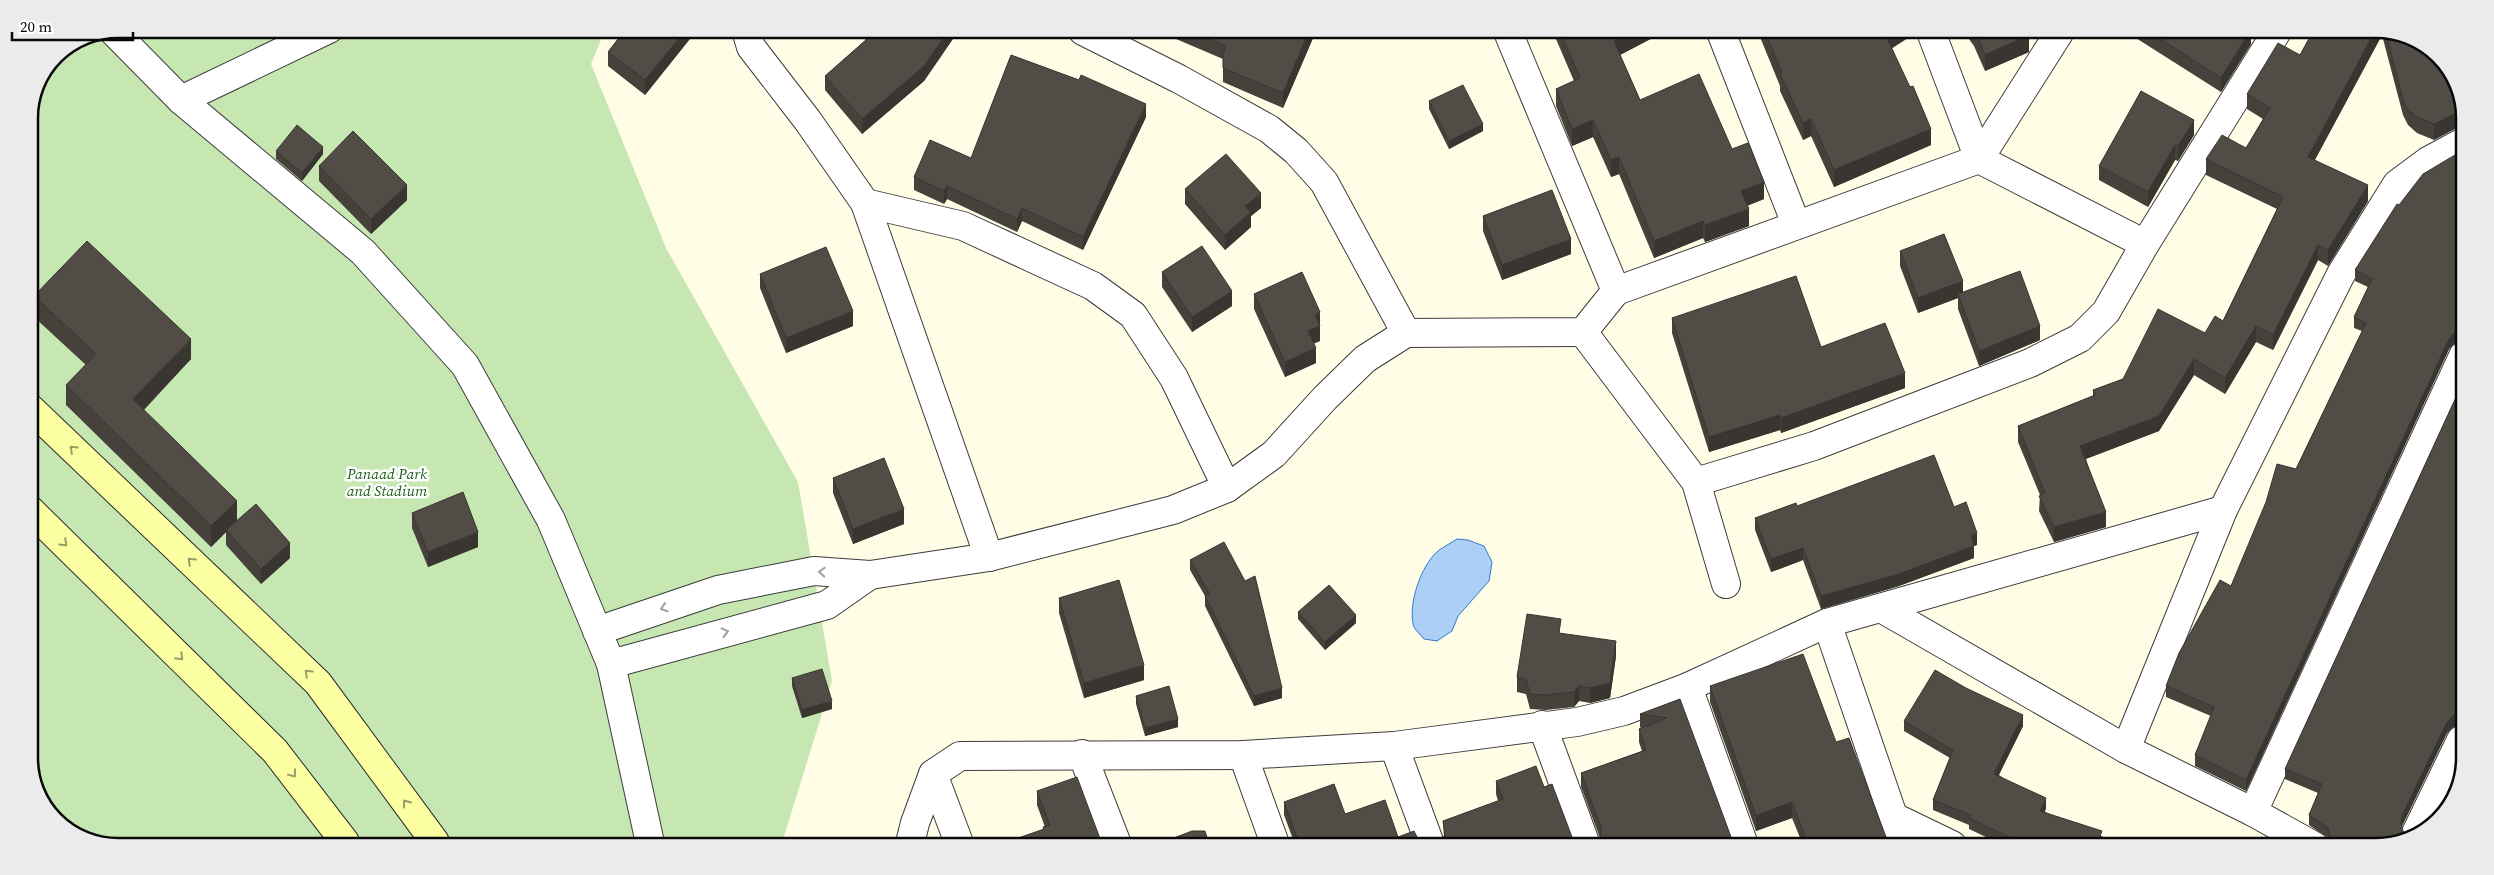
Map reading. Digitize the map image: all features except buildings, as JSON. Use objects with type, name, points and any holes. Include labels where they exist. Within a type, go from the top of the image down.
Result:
[{"type":"street","points":[[120,38],[181,100],[363,252],[465,365],[551,520],[611,664],[649,838]]},
{"type":"street","points":[[181,100],[310,38]]},
{"type":"street","points":[[748,38],[751,47],[808,120],[865,203],[989,557]]},
{"type":"street","points":[[1097,38],[1179,79],[1269,129],[1296,151],[1324,182],[1406,333]]},
{"type":"street","points":[[1511,38],[1616,291]]},
{"type":"street","points":[[1723,38],[1796,224]]},
{"type":"street","points":[[1933,38],[1979,159],[2145,244]]},
{"type":"street","points":[[1583,332],[1616,291],[1979,159],[2056,38]]},
{"type":"street","points":[[1696,482],[1814,446],[2030,363],[2080,338],[2106,312],[2145,244],[2273,38]]},
{"type":"street","points":[[2126,749],[2223,510],[2341,274],[2397,184],[2428,161],[2456,146]]},
{"type":"street","points":[[865,203],[964,226],[1093,286],[1133,315],[1174,378],[1227,488]]},
{"type":"street","points":[[597,630],[727,588],[814,571],[870,575],[989,557],[1173,510],[1227,488],[1274,454],[1325,398],[1366,360],[1406,333],[1583,332]]},
{"type":"street","points":[[1583,332],[1696,482],[1726,584]]},
{"type":"street","points":[[2254,812],[2456,373]]},
{"type":"street","points":[[38,416],[318,682],[432,838]]},
{"type":"street","points":[[911,838],[933,774],[960,756],[1082,754],[1242,755],[1394,746],[1542,725],[1577,722],[1624,711],[1688,687],[1827,623],[2223,510]]},
{"type":"street","points":[[38,518],[275,751],[342,838]]},
{"type":"street","points":[[611,664],[827,605],[870,575]]},
{"type":"street","points":[[1881,608],[2126,749],[2254,812],[2300,838]]},
{"type":"street","points":[[1827,623],[1901,838]]},
{"type":"street","points":[[1688,687],[1742,838]]},
{"type":"street","points":[[1542,725],[1583,838]]},
{"type":"street","points":[[1394,746],[1428,838]]},
{"type":"street","points":[[2420,824],[2456,750]]},
{"type":"street","points":[[1082,754],[1115,838]]},
{"type":"street","points":[[1242,755],[1273,838]]},
{"type":"street","points":[[933,774],[957,838]]},
{"type":"street","points":[[1894,816],[1938,838]]},
{"type":"green space","name":"Panaad Park and Stadium","points":[[602,38],[591,64],[666,248],[798,482],[832,681],[784,838],[118,838],[92,833],[77,827],[69,821],[48,798],[40,778],[38,763],[38,118],[39,102],[51,73],[73,51],[102,39]]},
{"type":"water","points":[[1457,539],[1468,540],[1484,546],[1492,562],[1489,581],[1458,616],[1452,631],[1437,641],[1424,639],[1414,627],[1412,618],[1412,608],[1417,586],[1432,557]]}]
